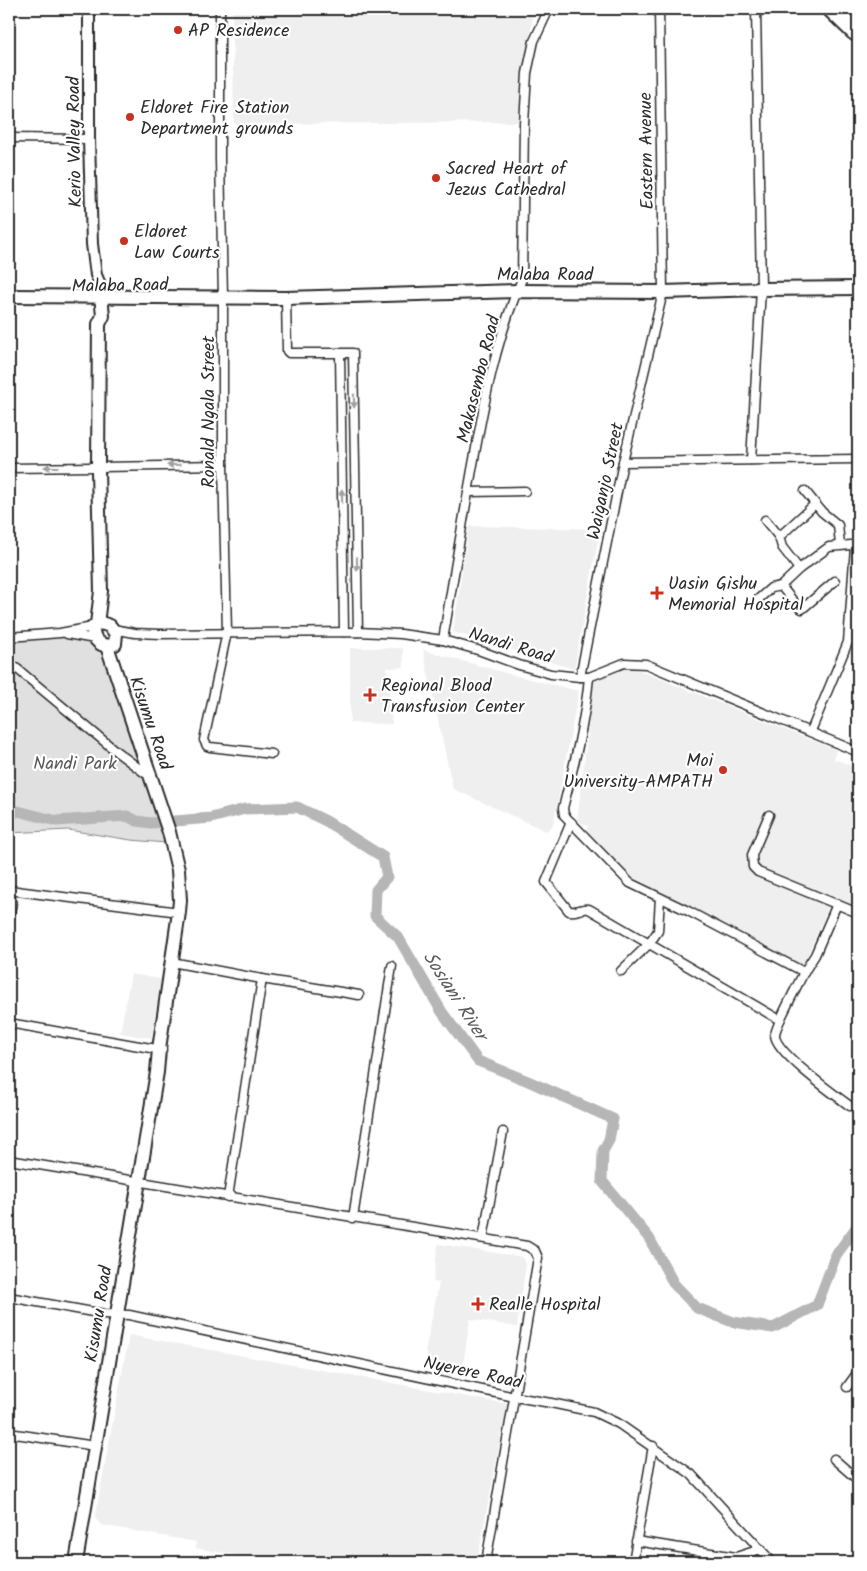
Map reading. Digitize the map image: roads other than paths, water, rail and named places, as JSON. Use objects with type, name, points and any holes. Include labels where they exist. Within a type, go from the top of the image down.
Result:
[{"type":"highway","name":"Malaba Road","points":[[9,304],[98,299],[286,298],[516,291],[663,292],[858,288]]},
{"type":"highway","points":[[9,296],[98,299],[102,316],[100,324],[98,468],[101,591],[105,634],[150,755],[180,864],[183,904],[177,963],[161,1050]]},
{"type":"highway","name":"Kisumu Road","points":[[105,634],[149,773],[165,811]]},
{"type":"highway","points":[[161,1050],[180,900],[178,870],[171,831]]},
{"type":"highway","name":"Kisumu Road","points":[[76,1562],[161,1050]]},
{"type":"main road","name":"Kerio Valley Road","points":[[89,9],[89,139],[92,244],[96,275],[93,283],[98,299]]},
{"type":"street","name":"Ronald Ngala Street","points":[[220,9],[220,159],[226,298],[223,465],[227,632],[204,736],[205,743],[210,748],[272,754]]},
{"type":"street","name":"Makasembo Road","points":[[443,640],[491,371],[516,291],[522,279],[524,124],[527,73],[534,41],[549,9]]},
{"type":"street","name":"Eastern Avenue","points":[[658,9],[663,292]]},
{"type":"street","points":[[751,460],[761,289],[756,9]]},
{"type":"street","points":[[9,138],[89,139]]},
{"type":"street","name":"Waiganjo Street","points":[[580,678],[623,462],[663,292]]},
{"type":"street","points":[[286,298],[287,351],[289,353],[353,353],[358,632]]},
{"type":"street","points":[[340,353],[344,632]]},
{"type":"street","points":[[623,462],[858,459]]},
{"type":"street","points":[[9,468],[223,465]]},
{"type":"street","points":[[468,492],[524,491]]},
{"type":"street","points":[[805,491],[815,504],[838,525],[840,545]]},
{"type":"street","points":[[779,537],[815,504]]},
{"type":"street","points":[[765,520],[779,537],[782,548],[799,569]]},
{"type":"street","points":[[755,602],[771,588],[781,586],[799,569],[829,547],[854,545],[848,642],[811,731]]},
{"type":"street","points":[[781,586],[797,606],[802,609],[835,581]]},
{"type":"street","name":"Nandi Road","points":[[9,636],[60,633],[358,632],[401,634],[443,640],[481,651],[518,666],[551,674],[580,678],[590,677],[624,663],[646,664],[858,752]]},
{"type":"street","name":"Nandi Road","points":[[60,633],[105,634]]},
{"type":"street","points":[[9,662],[117,752],[145,773],[149,773]]},
{"type":"street","points":[[590,677],[576,753],[563,808],[564,814],[627,881],[804,972]]},
{"type":"street","points":[[769,816],[752,855],[753,867],[758,872],[858,913]]},
{"type":"street","points":[[571,822],[546,882],[569,911],[583,908],[589,909],[780,1020]]},
{"type":"street","points":[[9,921],[12,902],[9,892],[179,912]]},
{"type":"street","points":[[621,971],[649,944],[658,931],[660,898]]},
{"type":"street","points":[[837,904],[815,954],[780,1020],[775,1035],[780,1047],[807,1073],[850,1106]]},
{"type":"street","points":[[177,963],[359,995]]},
{"type":"street","points":[[353,1218],[392,966]]},
{"type":"street","points":[[228,1198],[262,979]]},
{"type":"street","points":[[9,1023],[161,1050]]},
{"type":"street","points":[[483,1238],[504,1132]]},
{"type":"street","points":[[9,1160],[228,1198],[483,1238],[527,1246],[535,1252],[538,1258],[486,1562]]},
{"type":"street","name":"Nyerere Road","points":[[9,1297],[104,1314],[116,1314],[594,1412],[618,1424],[653,1446],[691,1474],[772,1562]]},
{"type":"street","points":[[847,1387],[858,1372]]},
{"type":"street","points":[[9,1433],[95,1446]]},
{"type":"street","points":[[633,1562],[653,1446]]},
{"type":"street","points":[[834,1459],[858,1480]]},
{"type":"street","points":[[636,1541],[736,1556],[761,1549]]},
{"type":"waterway","name":"Sosiani River","points":[[9,816],[18,811],[57,821],[127,816],[137,821],[151,823],[211,818],[245,809],[297,807],[326,821],[383,857],[387,877],[376,890],[375,916],[398,937],[442,1012],[478,1061],[613,1119],[609,1140],[603,1151],[602,1181],[649,1238],[674,1284],[697,1308],[733,1322],[773,1328],[817,1305],[836,1255],[858,1225]]},
{"type":"railway","points":[[818,9],[858,45]]},
{"type":"place","name":"AP Residence","points":[[178,30]]},
{"type":"place","name":"Eldoret Fire Station Department grounds","points":[[130,117]]},
{"type":"place","name":"Sacred Heart of Jezus Cathedral","points":[[436,178]]},
{"type":"place","name":"Eldoret Law Courts","points":[[124,241]]},
{"type":"place","name":"Uasin Gishu Memorial Hospital","points":[[657,593]]},
{"type":"place","name":"Regional Blood Transfusion Center","points":[[370,695]]},
{"type":"place","name":"Moi University-AMPATH","points":[[723,770]]},
{"type":"place","name":"Realle Hospital","points":[[478,1304]]},
{"type":"park label","name":"Nandi Park","points":[[75,763]]}]
